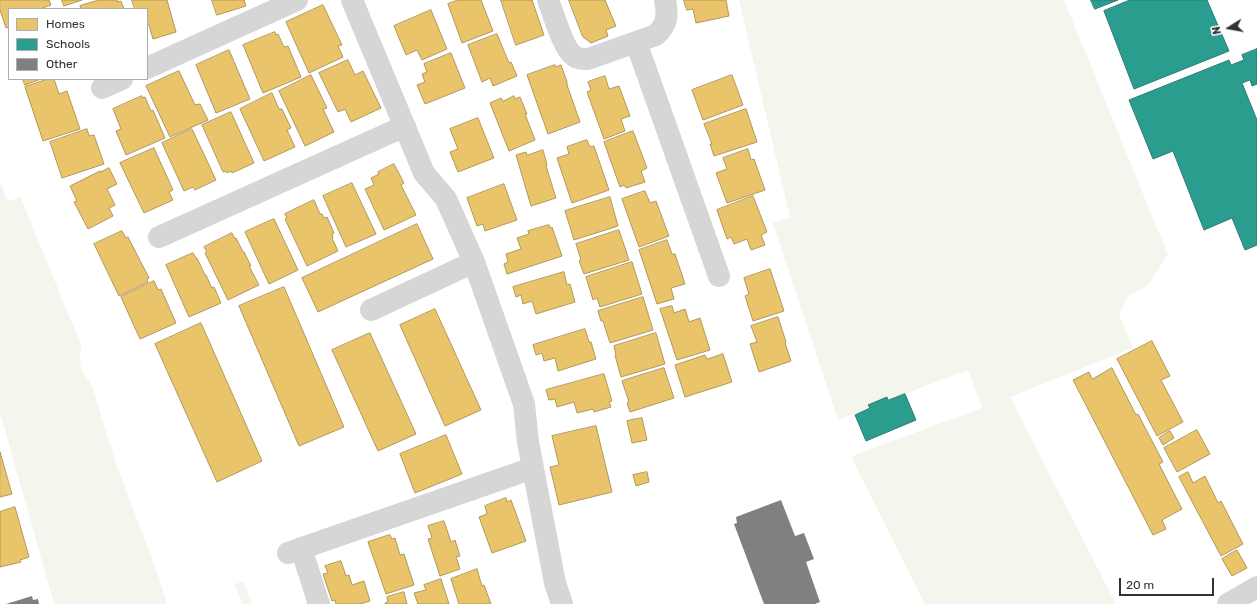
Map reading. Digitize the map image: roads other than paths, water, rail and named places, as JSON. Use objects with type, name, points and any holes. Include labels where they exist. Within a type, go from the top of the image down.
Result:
[{"type":"street","points":[[148,68],[297,0]]},
{"type":"street","points":[[352,0],[424,172],[446,199],[474,262],[524,404],[528,442],[555,583],[562,604]]},
{"type":"street","points":[[548,0],[567,49],[573,56],[581,59],[588,59],[656,35],[666,22],[667,13],[665,0]]},
{"type":"street","points":[[636,42],[719,276]]},
{"type":"street","points":[[102,88],[120,80]]},
{"type":"street","points":[[158,237],[405,126]]},
{"type":"street","points":[[371,310],[474,262]]},
{"type":"street","points":[[319,604],[295,551],[533,468]]},
{"type":"street","points":[[1228,604],[1257,586]]}]
